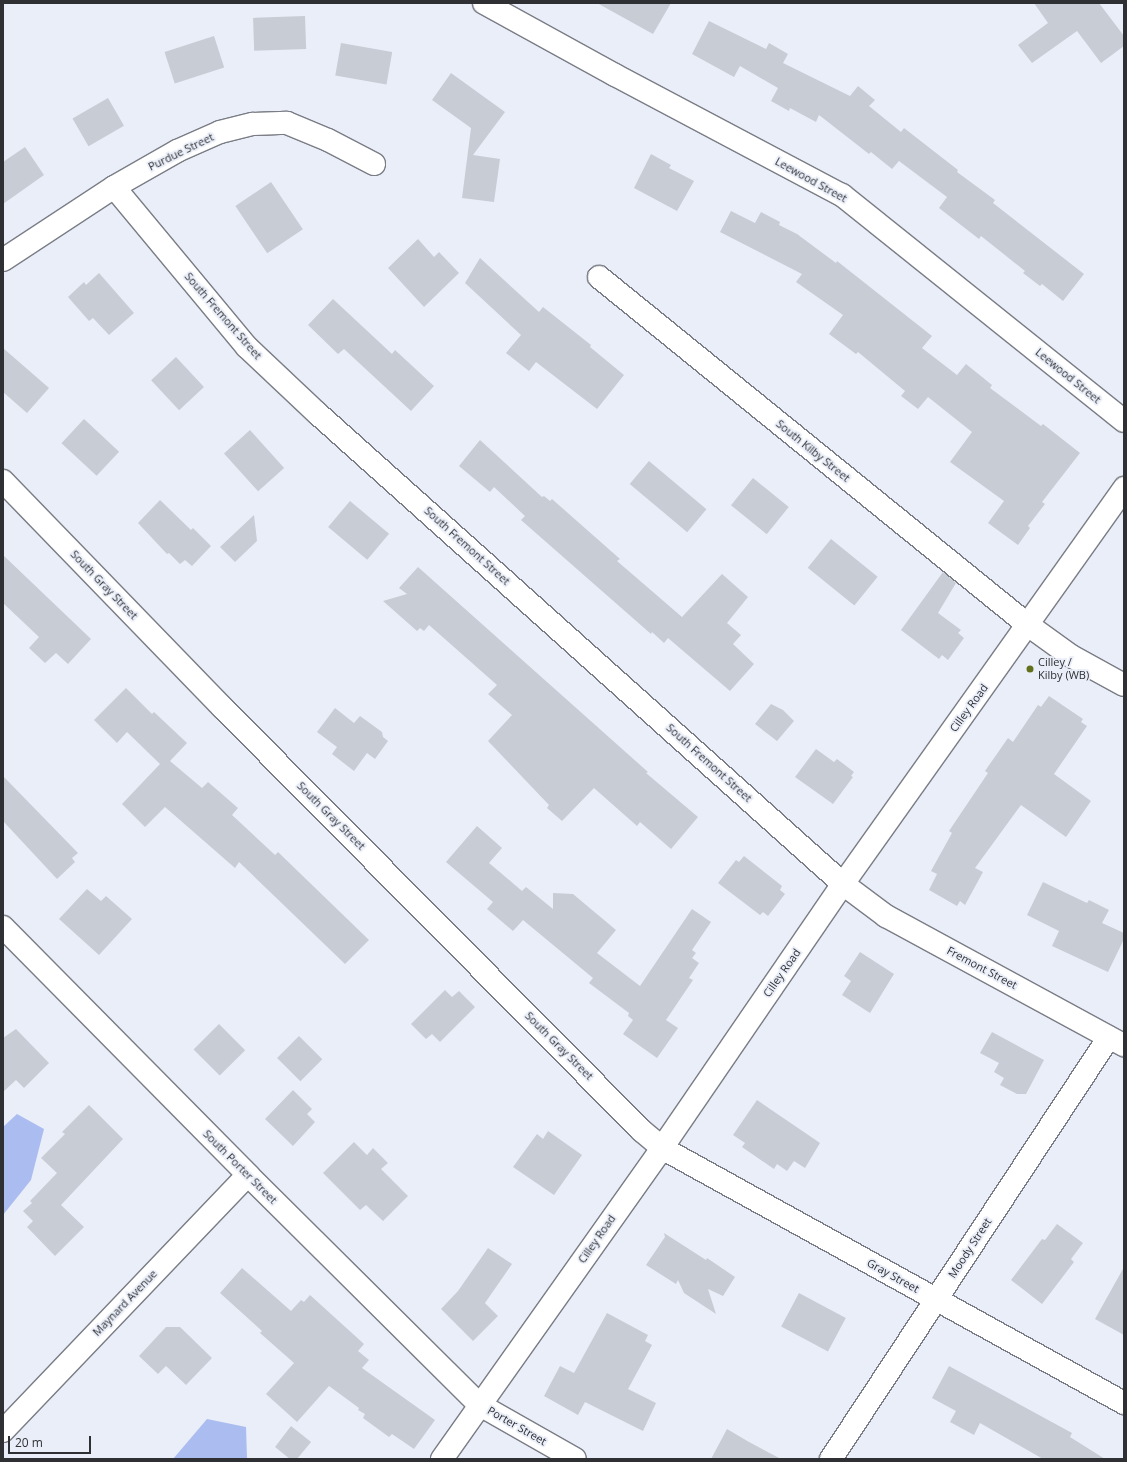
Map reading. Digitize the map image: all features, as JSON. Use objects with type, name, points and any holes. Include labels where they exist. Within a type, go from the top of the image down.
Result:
[{"type":"street","name":"Leewood Street","points":[[484,3],[621,79],[842,196],[1124,421]]},
{"type":"street","name":"Purdue Street","points":[[3,260],[114,187],[177,151],[220,132],[252,124],[287,123],[328,140],[374,164]]},
{"type":"street","name":"South Fremont Street","points":[[114,187],[247,347],[317,413],[844,884]]},
{"type":"street","name":"South Kilby Street","points":[[599,277],[1028,625],[1071,656],[1124,685]]},
{"type":"street","name":"South Gray Street","points":[[3,481],[222,707],[636,1125],[662,1148]]},
{"type":"street","name":"Cilley Road","points":[[442,1459],[662,1148],[844,884],[1124,488]]},
{"type":"street","name":"Fremont Street","points":[[844,884],[886,916],[1117,1041]]},
{"type":"street","name":"South Porter Street","points":[[3,927],[248,1175],[480,1405]]},
{"type":"street","name":"Moody Street","points":[[831,1459],[936,1300],[1117,1041]]},
{"type":"street","name":"Gray Street","points":[[662,1148],[1124,1402]]},
{"type":"street","name":"Maynard Avenue","points":[[3,1431],[248,1175]]},
{"type":"street","name":"Porter Street","points":[[480,1405],[575,1459]]},
{"type":"shaded area","points":[[17,1114],[44,1129],[31,1180],[3,1215],[3,1127]]},
{"type":"shaded area","points":[[207,1419],[246,1427],[247,1459],[173,1459]]},
{"type":"building","points":[[597,3],[671,3],[653,34]]},
{"type":"building","points":[[1034,3],[1099,3],[1124,36],[1124,46],[1101,63],[1077,31],[1032,63],[1018,45],[1048,23]]},
{"type":"building","points":[[305,16],[306,49],[254,51],[253,18]]},
{"type":"building","points":[[709,21],[766,49],[769,43],[788,54],[783,63],[850,96],[858,86],[875,100],[869,106],[901,132],[904,128],[958,170],[957,172],[995,200],[993,203],[1084,274],[1063,301],[1042,284],[1040,286],[1023,273],[1025,271],[981,236],[979,239],[939,208],[947,197],[899,161],[892,169],[871,152],[869,154],[819,115],[816,122],[790,108],[789,111],[771,101],[778,88],[740,66],[734,77],[692,54]]},
{"type":"building","points":[[214,36],[224,67],[175,83],[165,52]]},
{"type":"building","points":[[341,43],[392,52],[386,85],[335,75]]},
{"type":"building","points":[[451,73],[505,112],[473,155],[500,159],[494,202],[462,198],[471,128],[432,100]]},
{"type":"building","points":[[108,98],[124,126],[88,146],[72,118]]},
{"type":"building","points":[[25,147],[44,175],[3,204],[3,162]]},
{"type":"building","points":[[651,154],[671,165],[669,168],[694,181],[677,211],[634,188]]},
{"type":"building","points":[[271,182],[303,229],[267,253],[235,206]]},
{"type":"building","points":[[731,211],[755,223],[761,212],[780,222],[779,225],[797,234],[836,263],[837,261],[932,336],[922,348],[957,375],[966,364],[992,385],[990,388],[1041,426],[1043,424],[1080,453],[1042,502],[1045,504],[1028,526],[1030,528],[1018,545],[988,523],[1004,501],[950,462],[972,432],[928,397],[918,409],[901,396],[905,391],[858,352],[856,354],[829,334],[843,315],[796,282],[802,274],[720,232]]},
{"type":"building","points":[[418,239],[434,257],[439,252],[459,273],[424,307],[388,268]]},
{"type":"building","points":[[480,258],[539,312],[543,307],[591,345],[590,347],[624,375],[597,409],[536,362],[529,371],[506,353],[521,335],[465,283]]},
{"type":"building","points":[[99,273],[134,313],[109,335],[93,318],[89,321],[68,297],[84,282],[86,285]]},
{"type":"building","points":[[333,299],[392,354],[395,350],[434,386],[411,411],[344,349],[338,354],[308,325]]},
{"type":"building","points":[[3,348],[49,388],[27,413],[3,392]]},
{"type":"building","points":[[176,357],[204,387],[179,410],[151,380]]},
{"type":"building","points":[[84,419],[119,452],[97,476],[61,443]]},
{"type":"building","points":[[250,430],[284,468],[258,491],[224,453]]},
{"type":"building","points":[[480,440],[542,497],[544,496],[550,501],[552,499],[620,559],[617,561],[682,617],[722,574],[748,597],[727,623],[741,635],[733,644],[754,664],[730,691],[668,638],[664,643],[652,632],[651,634],[521,520],[525,516],[494,487],[490,492],[459,466]]},
{"type":"building","points":[[649,461],[706,509],[687,532],[630,484]]},
{"type":"building","points":[[753,478],[789,507],[767,534],[731,505]]},
{"type":"building","points":[[160,500],[191,530],[193,528],[211,546],[192,566],[185,560],[180,564],[169,553],[167,554],[138,523]]},
{"type":"building","points":[[350,501],[389,534],[367,560],[328,527]]},
{"type":"building","points":[[254,515],[257,541],[235,562],[220,547]]},
{"type":"building","points":[[831,539],[878,577],[854,606],[808,568]]},
{"type":"building","points":[[3,555],[91,639],[68,664],[56,653],[45,663],[29,648],[39,637],[3,603]]},
{"type":"building","points":[[418,567],[648,772],[646,773],[698,817],[671,849],[640,822],[637,826],[594,788],[562,821],[547,808],[549,805],[488,741],[512,715],[488,694],[497,685],[429,625],[424,631],[420,628],[417,631],[383,601],[407,594],[399,588]]},
{"type":"building","points":[[943,572],[956,583],[938,613],[961,630],[958,633],[964,638],[948,660],[942,655],[939,659],[901,630]]},
{"type":"building","points":[[126,688],[152,714],[154,712],[187,743],[170,761],[202,788],[208,782],[238,808],[232,815],[275,855],[278,852],[369,940],[345,964],[239,862],[235,868],[165,807],[145,827],[122,804],[160,764],[127,732],[117,743],[94,720]]},
{"type":"building","points":[[1049,696],[1083,719],[1081,722],[1087,726],[1054,774],[1091,801],[1066,837],[1021,805],[975,868],[983,872],[965,905],[960,901],[957,906],[929,890],[937,874],[931,871],[952,833],[949,831],[988,773],[985,771],[1008,738],[1013,742],[1038,705],[1041,707]]},
{"type":"building","points":[[771,704],[783,710],[794,721],[777,741],[755,724]]},
{"type":"building","points":[[335,708],[354,723],[360,716],[382,732],[383,737],[388,741],[375,759],[367,753],[354,771],[332,754],[337,747],[317,732]]},
{"type":"building","points":[[816,749],[834,762],[837,759],[854,772],[851,776],[853,777],[833,804],[795,777]]},
{"type":"building","points":[[3,776],[78,853],[72,858],[75,862],[57,879],[3,821]]},
{"type":"building","points":[[477,826],[502,848],[489,863],[522,891],[526,887],[553,909],[553,893],[573,894],[616,930],[597,953],[640,986],[692,909],[711,922],[692,950],[696,953],[692,958],[699,963],[689,978],[693,980],[666,1020],[678,1028],[657,1058],[623,1034],[633,1020],[628,1016],[629,1013],[589,983],[593,978],[523,920],[513,931],[487,909],[493,902],[446,862]]},
{"type":"building","points":[[744,856],[782,886],[780,890],[785,894],[768,916],[763,912],[760,915],[718,883],[736,860],[739,862]]},
{"type":"building","points":[[1043,882],[1087,903],[1089,900],[1109,910],[1102,923],[1124,933],[1124,939],[1108,972],[1052,946],[1059,931],[1027,915]]},
{"type":"building","points":[[87,889],[101,901],[106,896],[132,919],[99,955],[59,919]]},
{"type":"building","points":[[860,952],[894,974],[870,1013],[842,995],[851,981],[844,976]]},
{"type":"building","points":[[445,990],[452,997],[459,991],[475,1007],[440,1042],[432,1034],[426,1039],[411,1024]]},
{"type":"building","points":[[219,1024],[245,1050],[220,1076],[194,1049]]},
{"type":"building","points":[[16,1029],[49,1063],[24,1088],[16,1080],[3,1092],[3,1038]]},
{"type":"building","points":[[992,1032],[1044,1060],[1026,1094],[1017,1094],[1000,1085],[1004,1078],[994,1072],[999,1063],[980,1053]]},
{"type":"building","points":[[299,1036],[322,1059],[300,1081],[277,1058]]},
{"type":"building","points":[[293,1090],[312,1109],[307,1114],[315,1122],[293,1146],[265,1119]]},
{"type":"building","points":[[757,1100],[820,1143],[805,1168],[794,1161],[787,1171],[777,1164],[774,1169],[742,1147],[745,1143],[733,1135]]},
{"type":"building","points":[[89,1105],[123,1139],[61,1205],[84,1227],[55,1256],[27,1227],[33,1221],[23,1211],[32,1203],[30,1201],[57,1173],[41,1158],[65,1134],[62,1132]]},
{"type":"building","points":[[548,1131],[582,1155],[554,1195],[513,1167],[537,1134],[543,1139]]},
{"type":"building","points":[[354,1142],[367,1155],[373,1148],[388,1163],[381,1169],[408,1196],[383,1221],[366,1205],[360,1210],[323,1173]]},
{"type":"building","points":[[1057,1224],[1083,1243],[1071,1259],[1074,1262],[1042,1304],[1011,1280],[1042,1239],[1045,1240]]},
{"type":"building","points":[[664,1233],[706,1260],[707,1258],[735,1277],[723,1296],[708,1289],[716,1314],[684,1293],[678,1280],[676,1284],[646,1265],[665,1237]]},
{"type":"building","points":[[488,1248],[512,1264],[485,1303],[498,1316],[473,1341],[441,1309],[458,1291]]},
{"type":"building","points":[[1124,1267],[1124,1335],[1095,1319]]},
{"type":"building","points":[[242,1268],[291,1311],[301,1300],[304,1302],[310,1295],[364,1344],[358,1351],[369,1360],[362,1368],[435,1420],[414,1449],[392,1434],[389,1437],[363,1418],[365,1414],[358,1410],[359,1408],[329,1386],[297,1422],[266,1394],[294,1363],[260,1333],[262,1331],[220,1293]]},
{"type":"building","points":[[799,1293],[846,1318],[828,1351],[781,1327]]},
{"type":"building","points":[[607,1313],[648,1335],[645,1341],[652,1345],[628,1389],[656,1403],[643,1431],[585,1402],[578,1415],[544,1396],[560,1366],[574,1373]]},
{"type":"building","points":[[166,1327],[180,1327],[212,1358],[186,1385],[166,1366],[158,1374],[139,1356]]},
{"type":"building","points":[[949,1366],[1072,1433],[1070,1437],[1105,1459],[1043,1459],[980,1423],[974,1435],[950,1422],[956,1411],[932,1398]]},
{"type":"building","points":[[291,1426],[311,1442],[297,1459],[290,1459],[275,1447]]},
{"type":"building","points":[[727,1429],[749,1442],[781,1459],[711,1459]]},
{"type":"place","name":"Cilley / Kilby (WB)","points":[[1030,669]]}]
